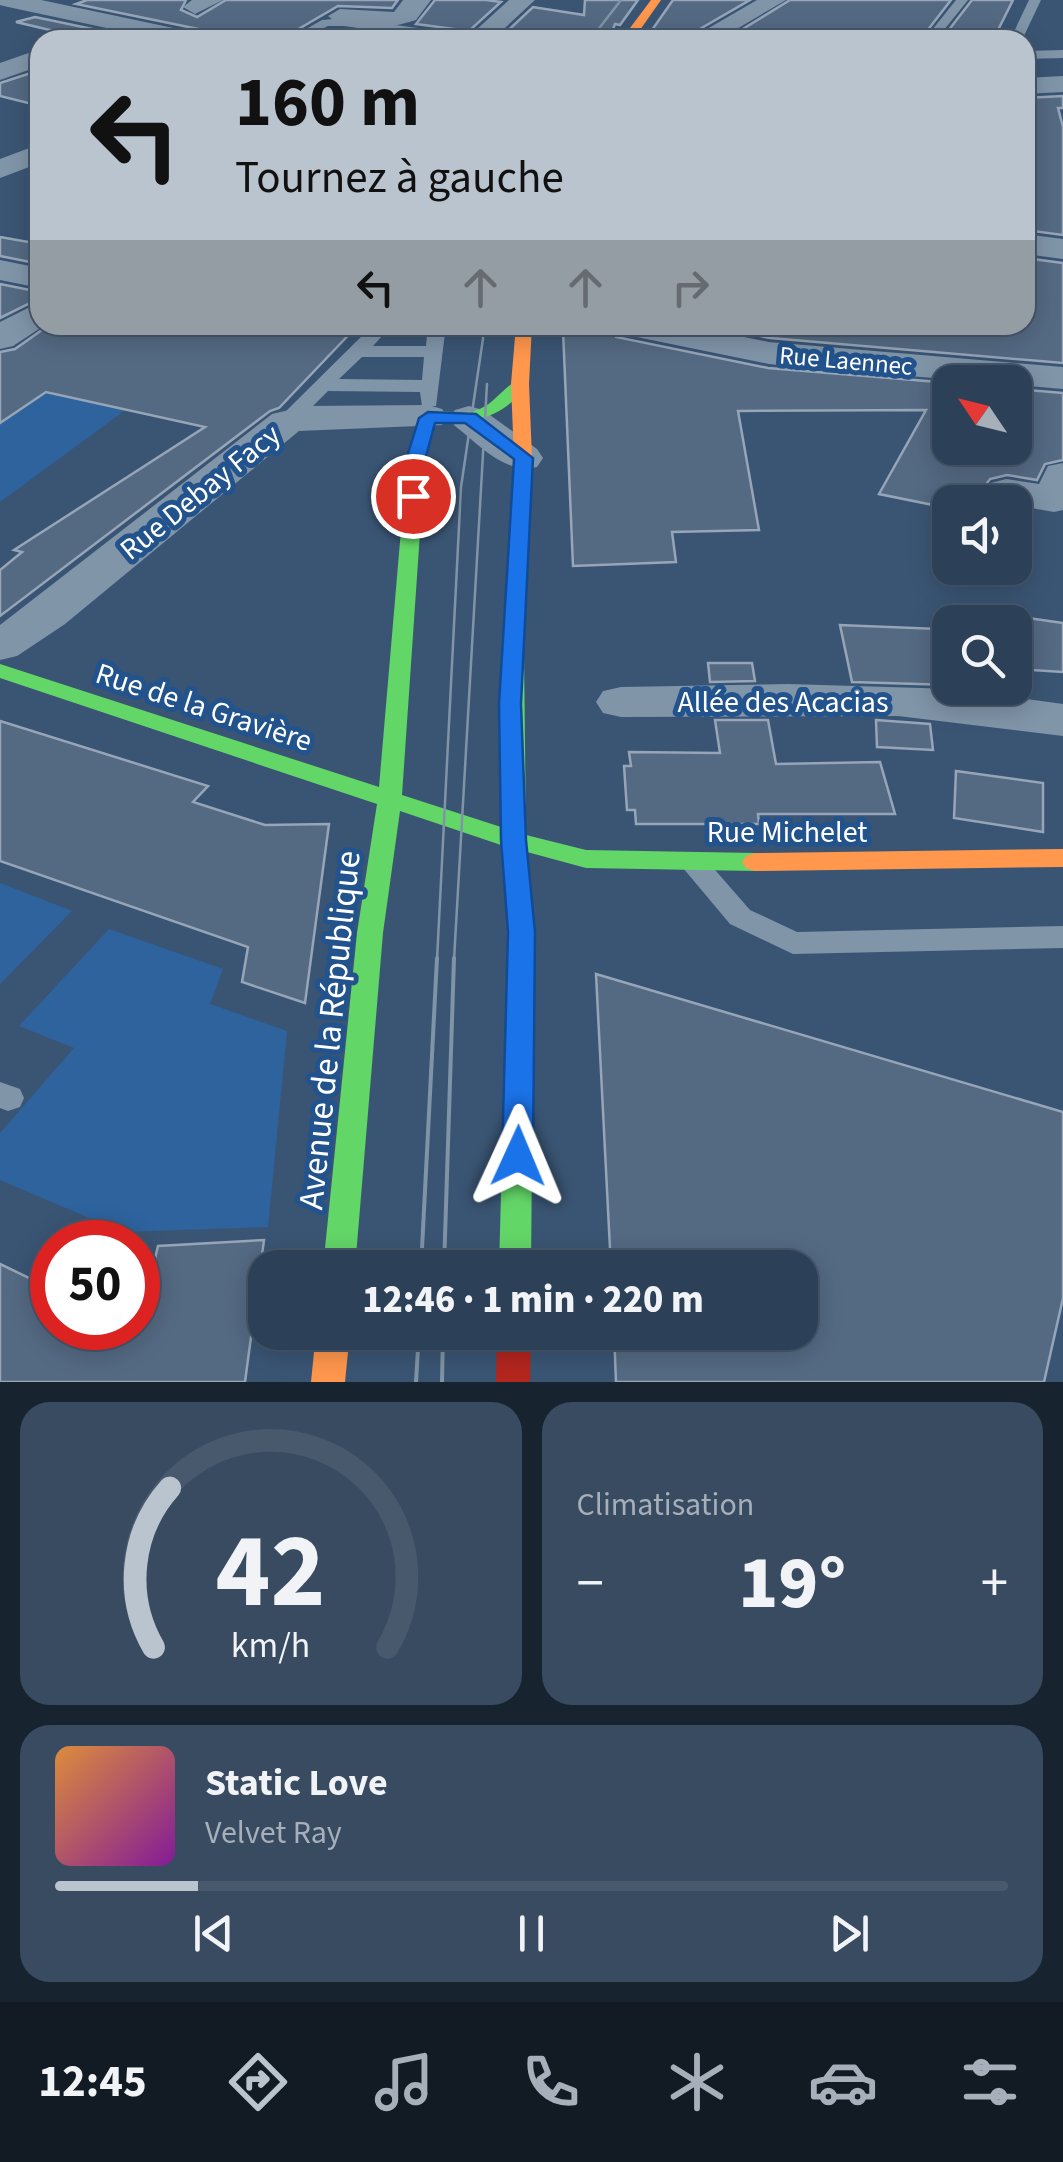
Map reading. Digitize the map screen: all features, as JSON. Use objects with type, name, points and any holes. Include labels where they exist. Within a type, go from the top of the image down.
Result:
[{"type":"main road","points":[[634,30],[656,0]]},
{"type":"main road","points":[[516,1250],[521,932],[513,840],[510,704],[523,458],[520,384],[523,335]]},
{"type":"main road","points":[[443,407],[485,418],[502,408],[520,384]]},
{"type":"main road","name":"Avenue de la République","points":[[341,1250],[370,933],[390,800],[416,460],[443,407]]},
{"type":"main road","name":"Rue de la Gravière","points":[[0,672],[390,800]]},
{"type":"main road","points":[[390,800],[513,840]]},
{"type":"main road","name":"Rue Michelet","points":[[513,840],[586,859],[692,862],[1063,858]]},
{"type":"main road","points":[[328,1382],[331,1350]]},
{"type":"main road","points":[[514,1350],[514,1382]]},
{"type":"street","points":[[8,0],[148,30]]},
{"type":"street","points":[[61,12],[96,0]]},
{"type":"street","points":[[488,30],[521,0]]},
{"type":"street","points":[[719,30],[774,0]]},
{"type":"street","points":[[359,8],[378,22],[394,20],[408,15],[409,1]]},
{"type":"street","points":[[131,30],[199,5]]},
{"type":"street","points":[[0,17],[36,6]]},
{"type":"street","points":[[4,68],[30,60]]},
{"type":"street","points":[[4,68],[30,72]]},
{"type":"street","points":[[1035,87],[1062,89]]},
{"type":"street","points":[[1035,245],[1063,249]]},
{"type":"street","points":[[0,270],[30,276]]},
{"type":"street","points":[[0,338],[30,319]]},
{"type":"street","name":"Rue Laennec","points":[[680,335],[769,353],[1063,378]]},
{"type":"street","points":[[443,407],[523,458]]},
{"type":"street","name":"Rue Debay Facy","points":[[0,646],[48,614],[286,422],[443,407]]},
{"type":"street","points":[[1032,496],[1054,499],[1063,475]]},
{"type":"street","name":"Allée des Acacias","points":[[621,702],[821,698],[991,706],[1063,720]]},
{"type":"lane","points":[[938,30],[962,0]]},
{"type":"lane","points":[[1021,30],[1035,0]]},
{"type":"lane","points":[[312,30],[326,23],[344,22],[403,30]]},
{"type":"lane","points":[[1035,55],[1063,54]]},
{"type":"lane","points":[[286,422],[372,335]]},
{"type":"lane","points":[[322,385],[443,407],[434,352],[436,335]]},
{"type":"lane","points":[[354,351],[434,352]]},
{"type":"lane","points":[[692,862],[740,917],[793,943],[1063,938]]},
{"type":"shaded area","points":[[109,351],[131,401],[120,408],[124,411],[0,502],[0,422]]},
{"type":"shaded area","points":[[0,883],[72,911],[0,984]]},
{"type":"shaded area","points":[[109,929],[223,969],[210,1004],[287,1031],[268,1227],[160,1231],[160,1220],[94,1220],[0,1180],[0,1133],[74,1048],[19,1026]]},
{"type":"building","points":[[87,0],[186,0],[181,10],[197,17],[226,0],[398,0],[392,8],[338,6],[297,30],[199,30],[76,4]]},
{"type":"building","points":[[435,0],[501,2],[470,30],[416,24]]},
{"type":"building","points":[[585,0],[638,0],[613,30],[509,30],[533,7],[584,15]]},
{"type":"building","points":[[673,0],[750,0],[698,30],[652,30]]},
{"type":"building","points":[[790,0],[951,0],[928,30],[741,30]]},
{"type":"building","points":[[972,0],[1013,0],[998,30],[949,30]]},
{"type":"building","points":[[35,17],[97,30],[50,30],[16,22]]},
{"type":"building","points":[[30,73],[30,104],[0,96],[0,83]]},
{"type":"building","points":[[1063,96],[1063,108],[1058,108],[1063,127],[1063,235],[1035,231],[1035,97]]},
{"type":"building","points":[[0,237],[30,242],[30,262],[0,256]]},
{"type":"building","points":[[1035,259],[1063,263],[1063,363],[755,335],[1035,335]]},
{"type":"building","points":[[0,284],[30,290],[30,303],[0,318]]},
{"type":"building","points":[[35,335],[348,335],[279,408],[0,616],[0,570],[22,552],[14,550],[205,427],[46,392],[0,423],[0,352],[15,349]]},
{"type":"building","points":[[563,335],[615,335],[768,368],[932,382],[932,465],[1032,465],[1032,390],[1063,393],[1063,460],[1045,464],[1037,480],[1007,475],[990,479],[986,485],[932,485],[932,505],[879,494],[926,410],[738,411],[759,530],[672,532],[676,562],[573,566]]},
{"type":"building","points":[[1032,619],[1063,623],[1063,672],[1032,670]]},
{"type":"building","points":[[840,625],[932,629],[932,684],[852,682]]},
{"type":"building","points":[[708,663],[752,663],[755,681],[710,682]]},
{"type":"building","points":[[715,720],[768,720],[776,764],[880,762],[895,814],[758,814],[759,824],[636,824],[635,810],[627,810],[624,766],[631,766],[629,752],[720,753]]},
{"type":"building","points":[[876,720],[930,724],[933,750],[877,747]]},
{"type":"building","points":[[0,721],[208,786],[193,802],[265,825],[329,824],[305,1003],[242,982],[248,947],[0,861]]},
{"type":"building","points":[[956,771],[1043,783],[1043,832],[954,818]]},
{"type":"building","points":[[596,974],[1063,1112],[1063,1298],[1044,1382],[616,1382],[615,1350],[818,1350],[818,1250],[610,1250]]},
{"type":"building","points":[[264,1240],[263,1250],[248,1250],[249,1350],[245,1382],[0,1382],[0,1264],[30,1278],[30,1350],[160,1350],[160,1246]]},
{"type":"tram line","points":[[598,30],[621,0]]},
{"type":"tram line","points":[[437,960],[461,487],[484,335]]},
{"type":"tram line","points":[[454,960],[487,384]]},
{"type":"tram line","points":[[422,1250],[437,958]]},
{"type":"tram line","points":[[445,1250],[454,958]]},
{"type":"tram line","points":[[416,1382],[418,1350]]},
{"type":"tram line","points":[[442,1382],[443,1350]]},
{"type":"traffic: fast","points":[[341,1250],[370,933],[390,799],[416,460],[428,417],[480,416],[499,405],[520,384]]},
{"type":"traffic: fast","points":[[513,655],[513,840],[521,932],[515,1250]]},
{"type":"traffic: fast","points":[[0,671],[513,840],[586,859],[755,862]]},
{"type":"traffic: slow","points":[[634,30],[656,0]]},
{"type":"traffic: slow","points":[[513,655],[523,458],[520,384],[523,335]]},
{"type":"traffic: slow","points":[[755,862],[1063,858]]},
{"type":"traffic: slow","points":[[328,1382],[331,1350]]},
{"type":"traffic: jam","points":[[513,1382],[514,1350]]},
{"type":"route","points":[[413,496],[416,460],[428,418],[469,418],[523,458],[510,704],[513,840],[521,932],[518,1156]]}]
